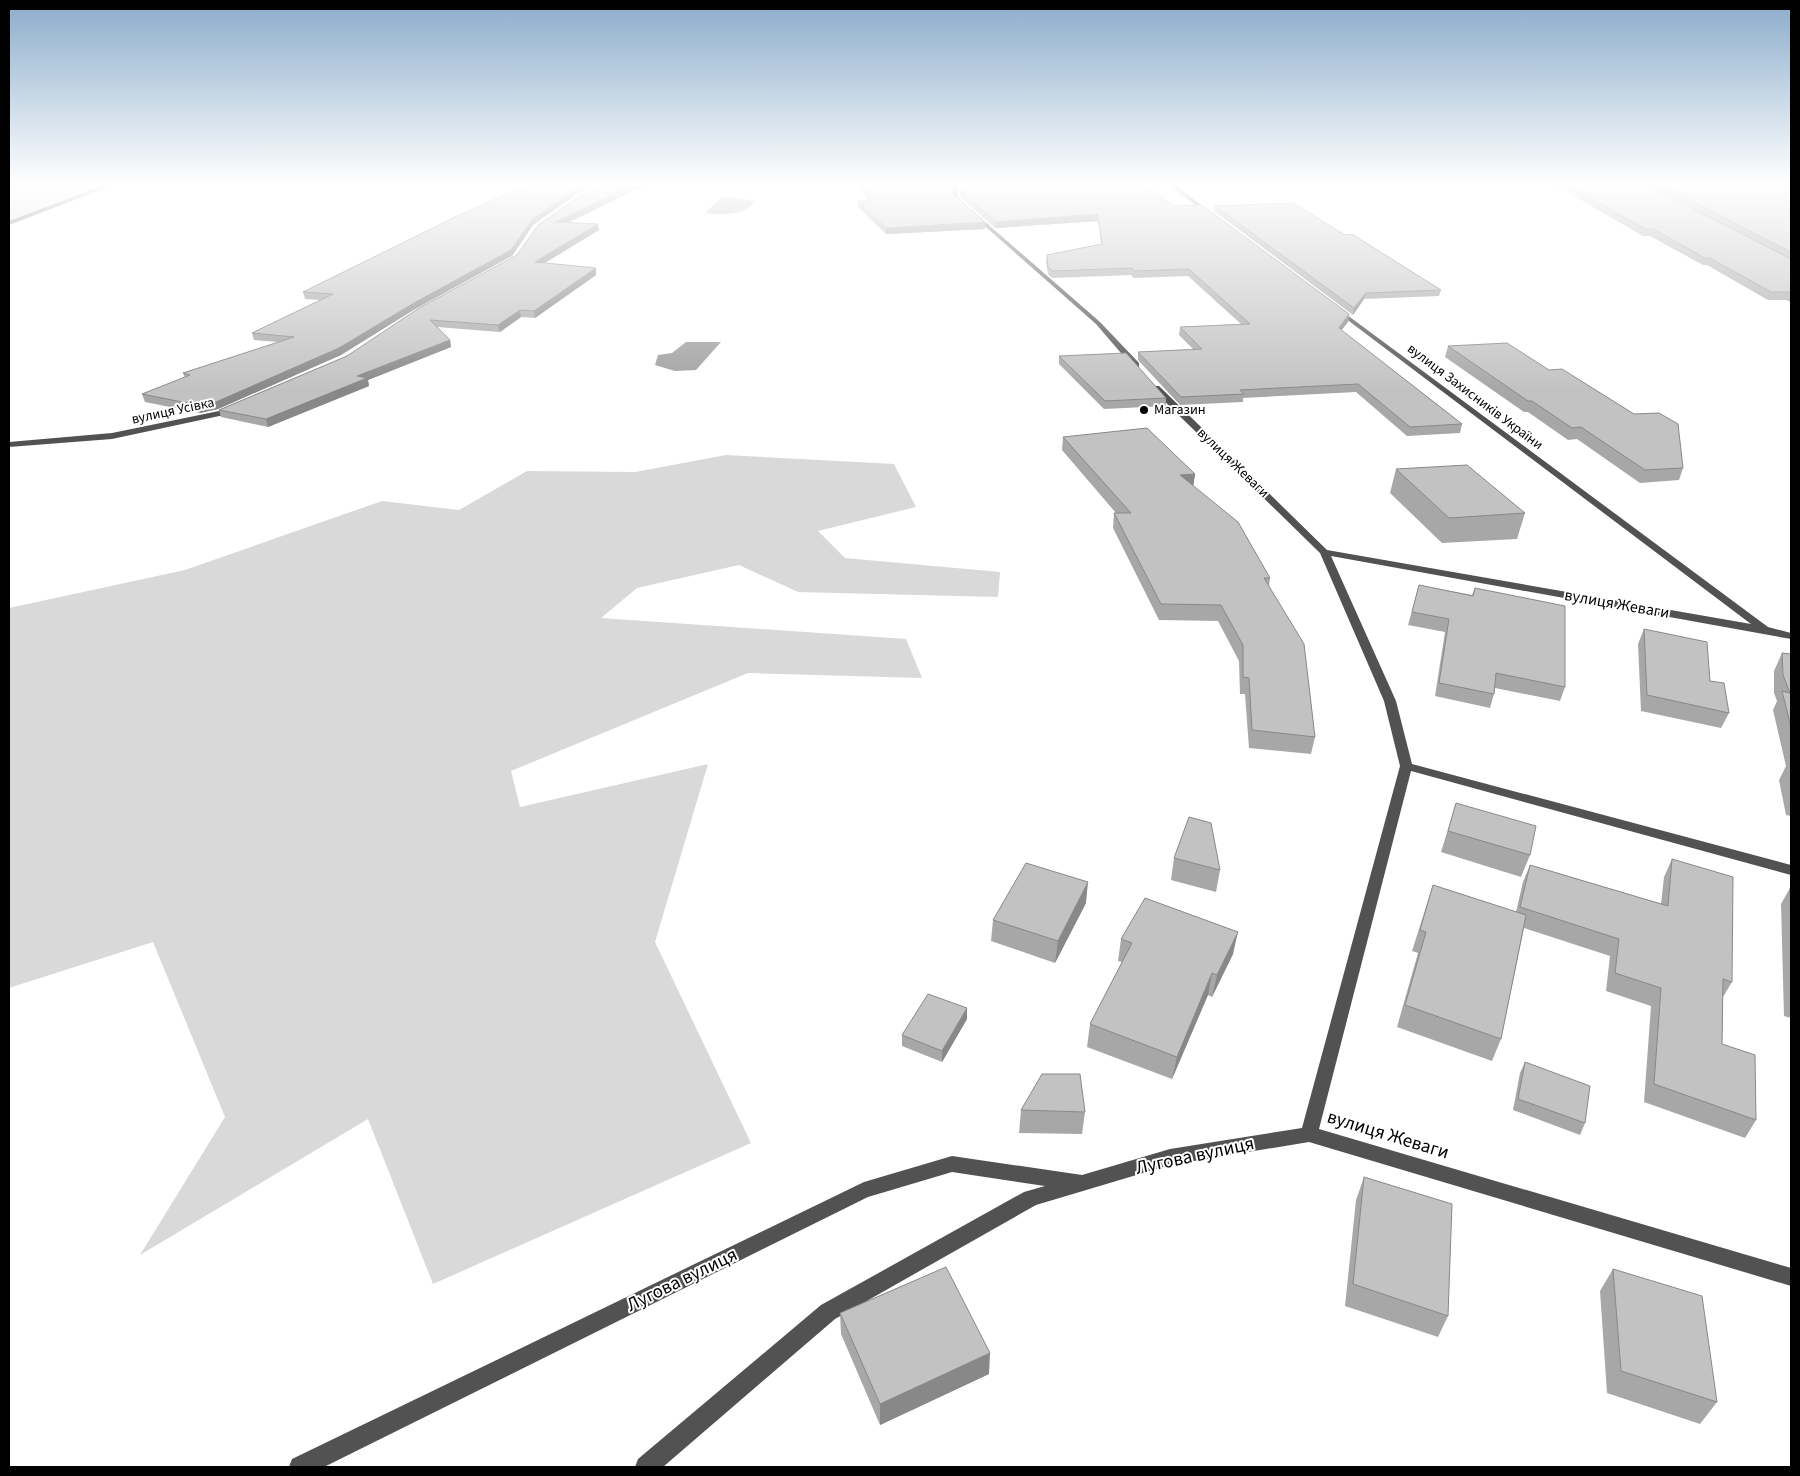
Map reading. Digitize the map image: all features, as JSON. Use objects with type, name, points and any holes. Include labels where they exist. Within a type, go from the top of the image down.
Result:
[{"type":"street","points":[[1018,253],[1098,323],[1141,371]]},
{"type":"street","name":"вулиця Захисників України","points":[[1329,303],[1765,630]]},
{"type":"street","name":"вулиця Жеваги","points":[[1148,378],[1166,399],[1324,552],[1390,701],[1406,766],[1309,1134],[1791,1277]]},
{"type":"street","name":"вулиця Усівка","points":[[9,445],[112,436],[221,414],[239,406]]},
{"type":"street","name":"вулиця Жеваги","points":[[1324,552],[1791,636]]},
{"type":"street","points":[[1406,766],[1791,870]]},
{"type":"street","name":"Лугова вулиця","points":[[646,1467],[828,1312],[1031,1198],[1170,1157],[1309,1134]]},
{"type":"street","name":"Лугова вулиця","points":[[300,1467],[864,1190],[952,1164],[1082,1183]]},
{"type":"shaded area","points":[[686,342],[721,342],[696,370],[675,371],[655,365],[658,355],[672,353]]},
{"type":"shaded area","points":[[726,455],[894,464],[916,507],[818,531],[845,558],[1000,572],[998,597],[798,592],[739,565],[637,588],[601,618],[906,639],[922,678],[748,673],[511,771],[520,807],[708,764],[655,942],[751,1143],[433,1284],[368,1119],[140,1255],[225,1117],[153,942],[9,988],[9,608],[185,570],[382,501],[459,510],[527,471],[635,472]]},
{"type":"building","points":[[382,253],[506,253],[414,303],[339,348],[216,402],[197,405],[142,394],[190,375],[183,373],[294,337],[252,333],[333,294],[303,292]]},
{"type":"building","points":[[518,253],[550,253],[535,262],[596,268],[534,311],[520,310],[498,325],[430,320],[450,340],[357,376],[367,378],[266,419],[219,410],[347,356],[419,308]]},
{"type":"building","points":[[1058,253],[1267,253],[1349,314],[1339,328],[1462,424],[1410,427],[1358,384],[1240,390],[1244,394],[1181,397],[1138,352],[1202,349],[1180,327],[1250,324],[1189,269],[1134,271],[1132,268],[1053,271],[1048,267],[1047,255]]},
{"type":"building","points":[[1279,253],[1382,253],[1441,290],[1366,293],[1354,308]]},
{"type":"building","points":[[1696,253],[1779,253],[1791,259],[1791,293],[1771,292],[1710,258],[1705,258]]},
{"type":"building","points":[[1507,343],[1549,370],[1562,369],[1634,414],[1659,413],[1678,424],[1683,468],[1645,470],[1581,427],[1572,428],[1532,401],[1528,401],[1448,346]]},
{"type":"building","points":[[1126,353],[1166,398],[1105,401],[1059,356]]},
{"type":"building","points":[[1147,428],[1195,474],[1180,475],[1238,522],[1270,578],[1264,578],[1304,644],[1315,737],[1252,730],[1249,678],[1243,677],[1243,645],[1221,605],[1161,604],[1114,513],[1131,513],[1063,437]]},
{"type":"building","points":[[1467,465],[1525,513],[1449,518],[1396,469]]},
{"type":"building","points":[[1419,585],[1473,596],[1475,588],[1565,606],[1565,687],[1496,673],[1494,694],[1439,683],[1449,619],[1412,612]]},
{"type":"building","points":[[1644,629],[1707,642],[1710,681],[1724,683],[1729,713],[1647,695]]},
{"type":"building","points":[[1782,653],[1791,654],[1791,727],[1782,691],[1790,693],[1783,675]]},
{"type":"building","points":[[1456,803],[1536,826],[1530,855],[1448,831]]},
{"type":"building","points":[[1189,817],[1211,823],[1220,870],[1174,858]]},
{"type":"building","points":[[1672,859],[1733,877],[1732,982],[1723,979],[1722,1044],[1755,1055],[1756,1120],[1654,1084],[1661,988],[1615,973],[1619,939],[1520,907],[1530,865],[1668,906]]},
{"type":"building","points":[[1026,863],[1088,882],[1058,941],[993,920]]},
{"type":"building","points":[[1433,885],[1526,915],[1501,1039],[1405,1005],[1426,932],[1420,930]]},
{"type":"building","points":[[1790,888],[1791,888],[1791,926]]},
{"type":"building","points":[[1145,898],[1238,932],[1217,975],[1212,973],[1177,1057],[1090,1024],[1132,943],[1121,939]]},
{"type":"building","points":[[928,994],[967,1008],[942,1051],[902,1035]]},
{"type":"building","points":[[1525,1062],[1590,1086],[1585,1123],[1518,1099]]},
{"type":"building","points":[[1042,1074],[1080,1074],[1085,1112],[1021,1110]]},
{"type":"building","points":[[1364,1177],[1452,1204],[1448,1316],[1353,1284]]},
{"type":"building","points":[[946,1267],[990,1353],[880,1404],[840,1313]]},
{"type":"building","points":[[1613,1269],[1702,1296],[1717,1402],[1621,1371]]},
{"type":"place","name":"Магазин","points":[[1144,410]]}]
